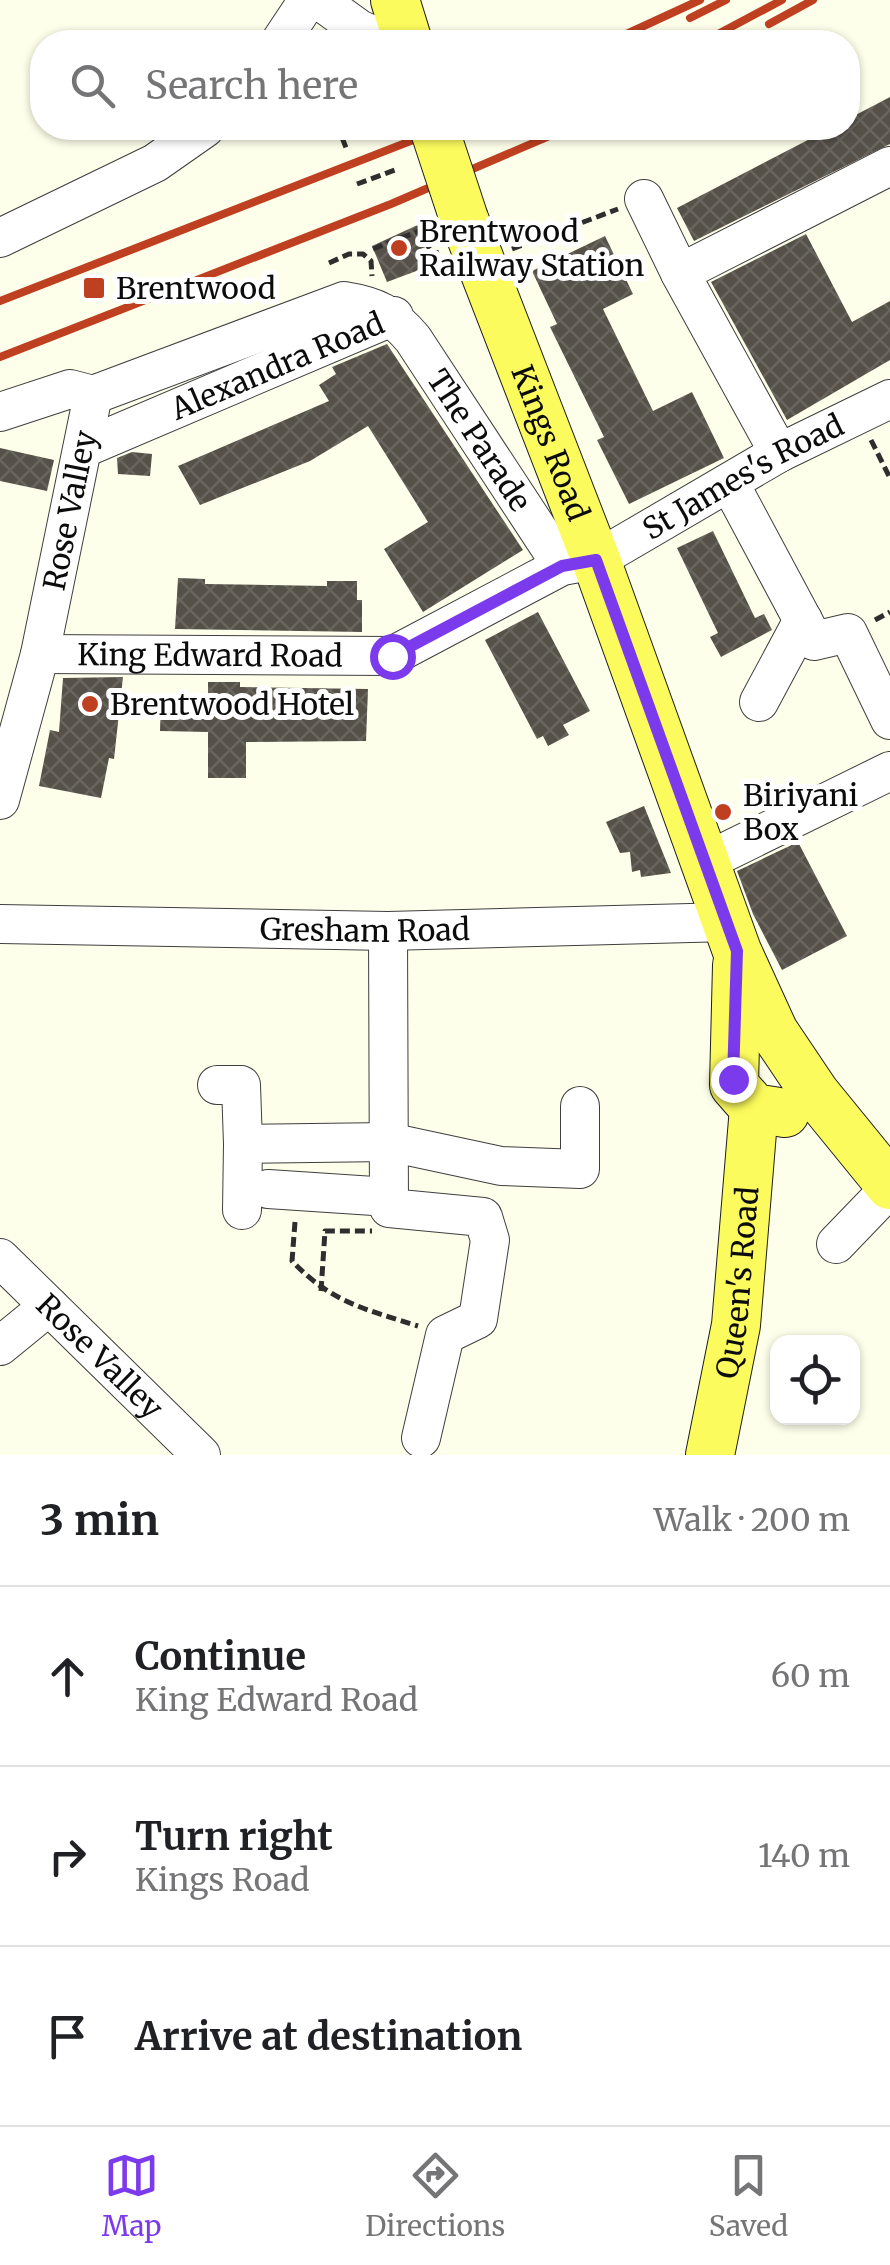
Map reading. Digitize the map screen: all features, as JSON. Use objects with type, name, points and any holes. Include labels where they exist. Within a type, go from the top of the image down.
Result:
[{"type":"main road","points":[[395,0],[404,30]]},
{"type":"main road","name":"Kings Road","points":[[438,140],[579,563],[707,861],[733,937],[774,1032],[881,1175]]},
{"type":"main road","name":"Kings Road","points":[[733,937],[752,1098]]},
{"type":"main road","points":[[794,1060],[776,1045],[750,1048],[740,1056],[752,1098],[807,1120],[881,1175]]},
{"type":"main road","name":"Queen's Road","points":[[710,1455],[736,1325],[752,1098]]},
{"type":"street","points":[[288,30],[308,0]]},
{"type":"street","points":[[319,0],[361,30]]},
{"type":"street","points":[[0,238],[127,178],[186,140]]},
{"type":"street","points":[[680,273],[890,166]]},
{"type":"street","points":[[644,199],[680,273],[780,453]]},
{"type":"street","name":"Alexandra Road","points":[[0,412],[70,389],[93,395],[344,301],[372,306],[394,316]]},
{"type":"street","name":"The Parade","points":[[394,316],[446,387],[514,499],[579,563]]},
{"type":"street","name":"Alexandra Road","points":[[84,448],[394,316]]},
{"type":"street","name":"Rose Valley","points":[[0,800],[9,728],[40,654],[93,395]]},
{"type":"street","name":"St James's Road","points":[[579,563],[730,484],[780,453],[874,407]]},
{"type":"street","points":[[730,484],[814,641],[848,634],[890,720]]},
{"type":"street","name":"King Edward Road","points":[[40,654],[392,656],[579,563]]},
{"type":"street","points":[[759,702],[803,620]]},
{"type":"street","points":[[707,861],[890,772]]},
{"type":"street","name":"Gresham Road","points":[[0,924],[733,937]]},
{"type":"street","points":[[388,931],[389,1203]]},
{"type":"street","points":[[218,1084],[241,1085],[243,1144],[269,1197],[389,1203],[483,1217],[490,1240],[478,1320],[445,1335],[420,1438]]},
{"type":"street","points":[[243,1144],[389,1142],[501,1166],[580,1169],[580,1106]]},
{"type":"street","points":[[836,1244],[881,1175]]},
{"type":"street","name":"Rose Valley","points":[[0,1258],[200,1455]]},
{"type":"street","points":[[0,1346],[49,1306]]},
{"type":"path","points":[[344,140],[348,150]]},
{"type":"path","points":[[358,184],[395,170]]},
{"type":"path","points":[[540,237],[644,199]]},
{"type":"path","points":[[373,249],[419,231],[433,254]]},
{"type":"path","points":[[874,407],[890,478]]},
{"type":"path","points":[[269,1197],[292,1260],[321,1290],[356,1308],[445,1335]]},
{"type":"path","points":[[321,1290],[325,1231],[371,1232],[389,1203]]},
{"type":"building","points":[[890,97],[890,144],[694,241],[677,208],[808,140],[860,140],[860,113]]},
{"type":"building","name":"Brentwood Railway Station","points":[[435,217],[443,241],[420,249],[427,267],[387,282],[372,246]]},
{"type":"building","points":[[806,234],[852,322],[890,301],[890,360],[787,420],[711,282]]},
{"type":"building","points":[[605,236],[633,294],[603,309],[653,411],[692,392],[724,458],[629,504],[597,440],[604,437],[550,327],[557,324],[532,271]]},
{"type":"building","points":[[387,344],[523,550],[423,612],[384,549],[428,522],[368,426],[310,461],[200,505],[178,466],[329,401],[319,385],[336,374],[332,367]]},
{"type":"building","points":[[0,448],[54,460],[47,491],[0,481]]},
{"type":"building","points":[[132,452],[152,454],[150,476],[118,474],[117,458]]},
{"type":"building","points":[[713,531],[755,618],[764,614],[772,630],[721,657],[710,637],[718,633],[677,548]]},
{"type":"building","points":[[178,578],[205,579],[205,584],[327,586],[327,581],[357,581],[357,600],[362,600],[362,632],[175,629]]},
{"type":"building","points":[[538,612],[590,711],[563,725],[569,735],[548,746],[543,736],[537,739],[485,640]]},
{"type":"building","points":[[123,677],[114,759],[109,758],[101,798],[39,786],[50,730],[59,732],[63,678]]},
{"type":"building","points":[[208,682],[240,682],[240,687],[368,689],[366,741],[246,742],[246,778],[208,778],[208,732],[160,731],[161,699],[208,700]]},
{"type":"building","points":[[644,806],[671,873],[641,877],[640,870],[632,872],[630,852],[620,853],[606,822]]},
{"type":"building","points":[[798,842],[847,936],[782,970],[753,914],[737,871]]},
{"type":"railway","points":[[635,30],[700,0]]},
{"type":"railway","points":[[690,18],[726,0]]},
{"type":"railway","points":[[726,30],[782,0]]},
{"type":"railway","points":[[769,24],[813,0]]},
{"type":"railway","points":[[0,301],[413,140]]},
{"type":"railway","points":[[0,357],[391,204],[540,140]]},
{"type":"place","name":"Brentwood Railway Station","points":[[399,248]]},
{"type":"place","name":"Brentwood","points":[[94,288]]},
{"type":"place","name":"Brentwood Hotel","points":[[90,704]]},
{"type":"place","name":"Biriyani Box","points":[[723,812]]},
{"type":"route","points":[[392,656],[562,566],[596,560],[737,951],[733,1079]]}]
